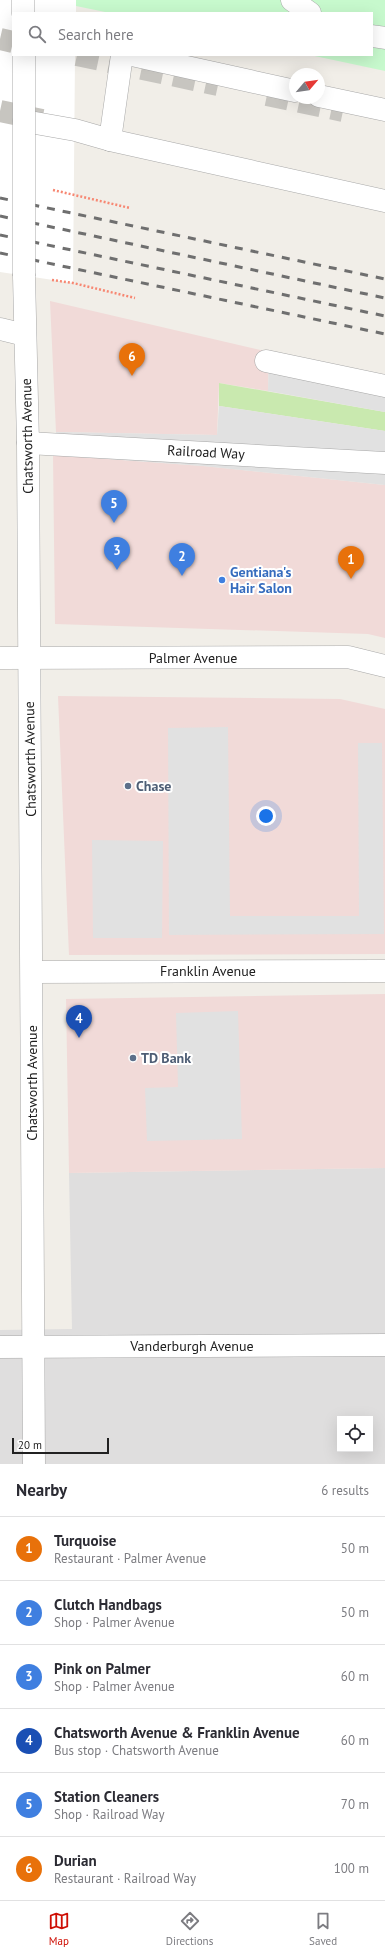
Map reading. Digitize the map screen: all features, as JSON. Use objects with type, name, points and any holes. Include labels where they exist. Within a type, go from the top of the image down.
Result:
[{"type":"street","points":[[23,0],[24,12]]},
{"type":"street","points":[[292,0],[309,12]]},
{"type":"street","points":[[373,36],[385,38]]},
{"type":"street","name":"Chatsworth Avenue","points":[[24,56],[24,276],[28,443],[28,659],[32,972],[32,1347],[34,1464]]},
{"type":"street","points":[[110,140],[122,56]]},
{"type":"street","points":[[137,56],[289,90]]},
{"type":"street","points":[[325,97],[385,110]]},
{"type":"street","points":[[24,121],[75,130],[110,140],[385,201]]},
{"type":"street","points":[[0,330],[26,335]]},
{"type":"street","points":[[266,361],[385,386]]},
{"type":"street","name":"Railroad Way","points":[[28,443],[385,462]]},
{"type":"street","name":"Palmer Avenue","points":[[0,658],[348,657],[385,666]]},
{"type":"street","name":"Franklin Avenue","points":[[32,972],[385,971]]},
{"type":"street","name":"Vanderburgh Avenue","points":[[0,1347],[385,1345]]},
{"type":"path","points":[[24,184],[130,208]]},
{"type":"path","points":[[24,276],[73,283],[135,298]]},
{"type":"shaded area","points":[[50,301],[269,352],[268,391],[219,383],[217,435],[56,432]]},
{"type":"shaded area","points":[[269,352],[385,377],[385,412],[268,391]]},
{"type":"shaded area","points":[[219,406],[385,431],[385,485],[203,466],[53,455],[56,432],[217,435]]},
{"type":"shaded area","points":[[53,455],[203,466],[385,485],[385,638],[368,634],[55,624]]},
{"type":"shaded area","points":[[58,696],[340,699],[385,709],[385,954],[69,955]]},
{"type":"shaded area","points":[[228,727],[230,916],[359,916],[358,743],[382,743],[384,934],[169,935],[168,728]]},
{"type":"shaded area","points":[[92,840],[163,841],[162,938],[93,938]]},
{"type":"shaded area","points":[[385,994],[385,1168],[69,1173],[66,999]]},
{"type":"shaded area","points":[[238,1011],[242,1139],[147,1141],[145,1088],[178,1087],[176,1013]]},
{"type":"shaded area","points":[[385,1168],[385,1464],[0,1464],[0,1330],[72,1329],[69,1173]]},
{"type":"green space","points":[[76,0],[385,0],[385,71],[315,56],[373,56],[373,12],[105,12],[76,6]]},
{"type":"green space","points":[[219,383],[385,412],[385,431],[219,406]]},
{"type":"pier","points":[[0,0],[76,0],[76,12],[12,12],[12,56],[75,56],[73,283],[0,272]]},
{"type":"tunnel","points":[[0,39],[12,42]]},
{"type":"tunnel","points":[[82,56],[218,85]]},
{"type":"tunnel","points":[[267,95],[343,111]]},
{"type":"tunnel","points":[[0,111],[42,120]]},
{"type":"railway","points":[[0,198],[385,279]]},
{"type":"railway","points":[[0,216],[385,298]]},
{"type":"railway","points":[[0,235],[385,316]]},
{"type":"railway","points":[[0,253],[385,334]]},
{"type":"place","name":"Durian","points":[[132,376]]},
{"type":"place","name":"Station Cleaners","points":[[114,523]]},
{"type":"place","name":"Pink on Palmer","points":[[117,570]]},
{"type":"place","name":"Clutch Handbags","points":[[182,576]]},
{"type":"place","name":"Turquoise","points":[[351,579]]},
{"type":"place","name":"Gentiana's Hair Salon","points":[[222,580]]},
{"type":"place","name":"Chase","points":[[128,786]]},
{"type":"place","name":"Chatsworth Avenue & Franklin Avenue","points":[[79,1038]]},
{"type":"place","name":"TD Bank","points":[[133,1058]]}]
